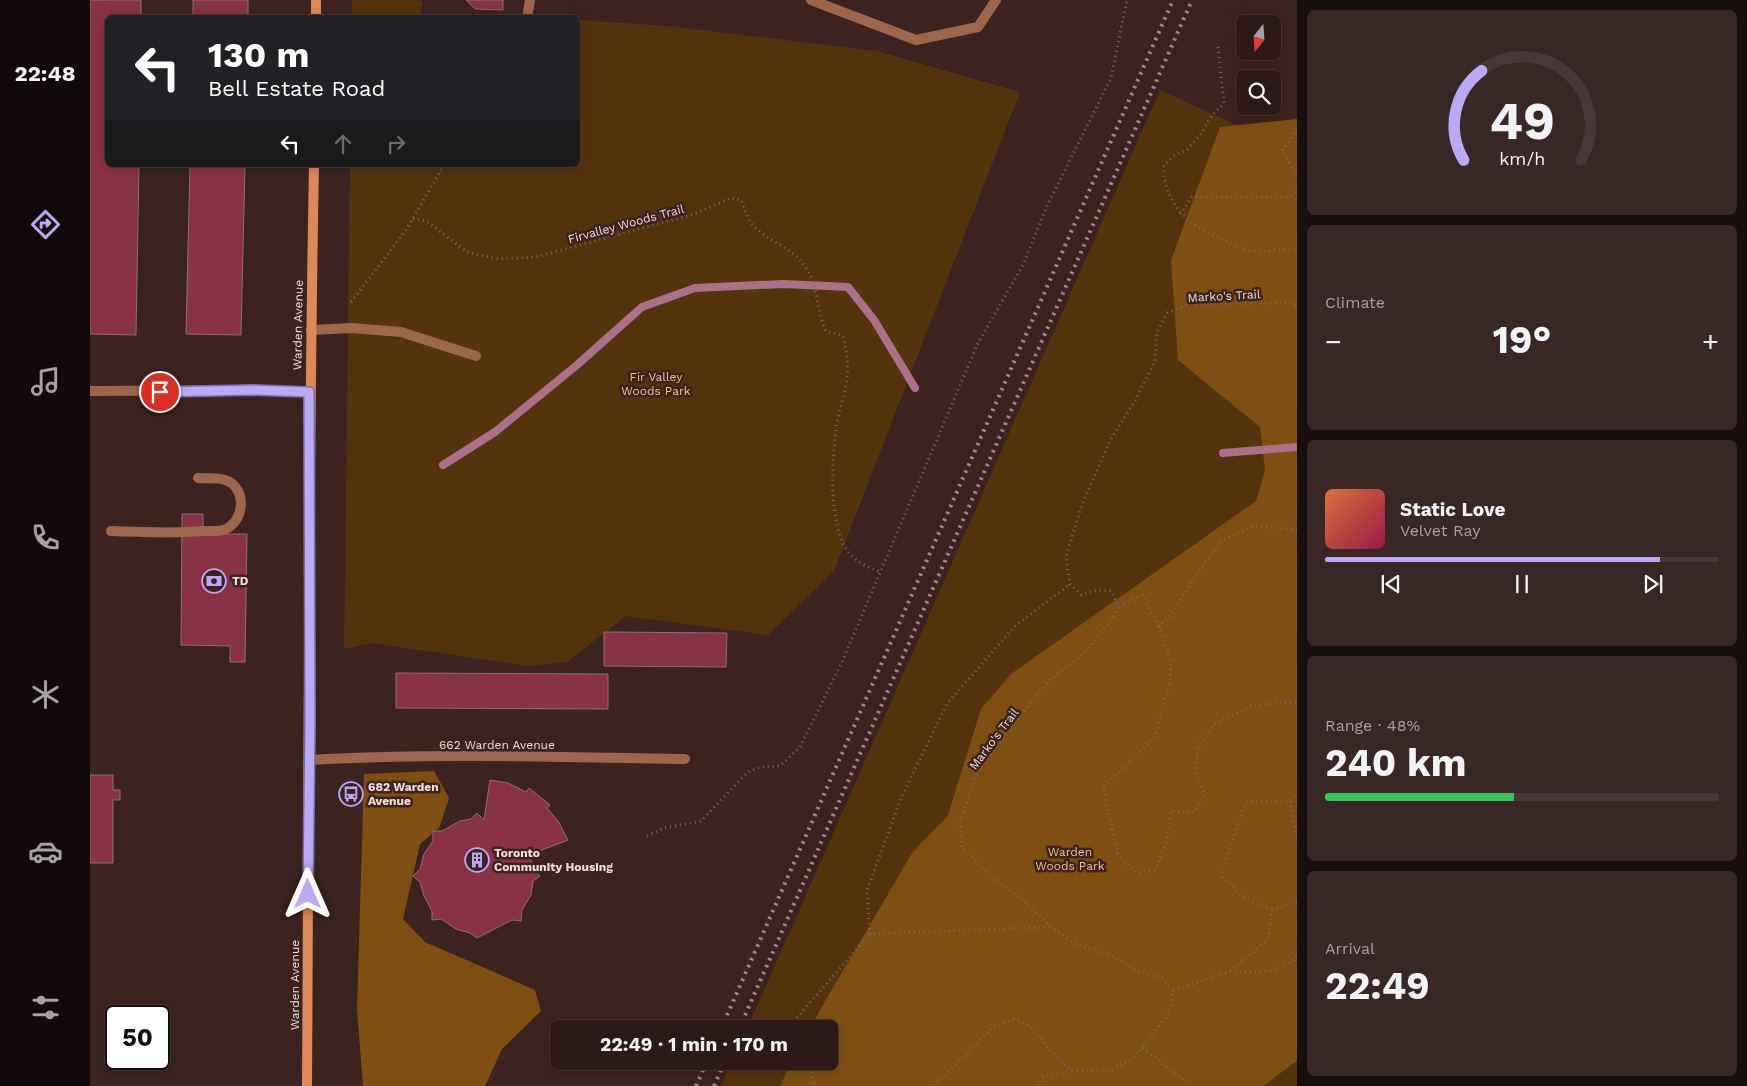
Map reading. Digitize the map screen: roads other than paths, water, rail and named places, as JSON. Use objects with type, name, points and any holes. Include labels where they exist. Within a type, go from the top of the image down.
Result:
[{"type":"main road","points":[[316,0],[316,15]]},
{"type":"main road","name":"Warden Avenue","points":[[307,1086],[309,392],[314,167]]},
{"type":"street","points":[[528,15],[530,0]]},
{"type":"street","points":[[811,0],[916,40],[978,27],[996,0]]},
{"type":"street","points":[[311,330],[351,328],[401,332],[476,356]]},
{"type":"street","points":[[90,391],[252,390],[309,392]]},
{"type":"street","points":[[111,531],[175,534],[225,530],[235,524],[241,513],[240,498],[235,486],[225,480],[198,478]]},
{"type":"street","name":"662 Warden Avenue","points":[[309,760],[355,757],[533,756],[685,758]]},
{"type":"waterway","points":[[443,465],[495,432],[577,365],[642,307],[695,288],[783,284],[848,287],[874,320],[915,388]]},
{"type":"waterway","points":[[1223,453],[1297,447]]},
{"type":"railway","points":[[725,1020],[1173,0]]},
{"type":"railway","points":[[743,1020],[1192,0]]},
{"type":"railway","points":[[696,1086],[703,1070]]},
{"type":"railway","points":[[714,1086],[721,1070]]},
{"type":"place","name":"TD","points":[[214,581]]},
{"type":"place","name":"682 Warden Avenue","points":[[351,794]]},
{"type":"place","name":"Toronto Community Housing","points":[[477,860]]},
{"type":"park label","name":"Fir Valley Woods Park","points":[[656,384]]},
{"type":"park label","name":"Warden Woods Park","points":[[1070,859]]}]
